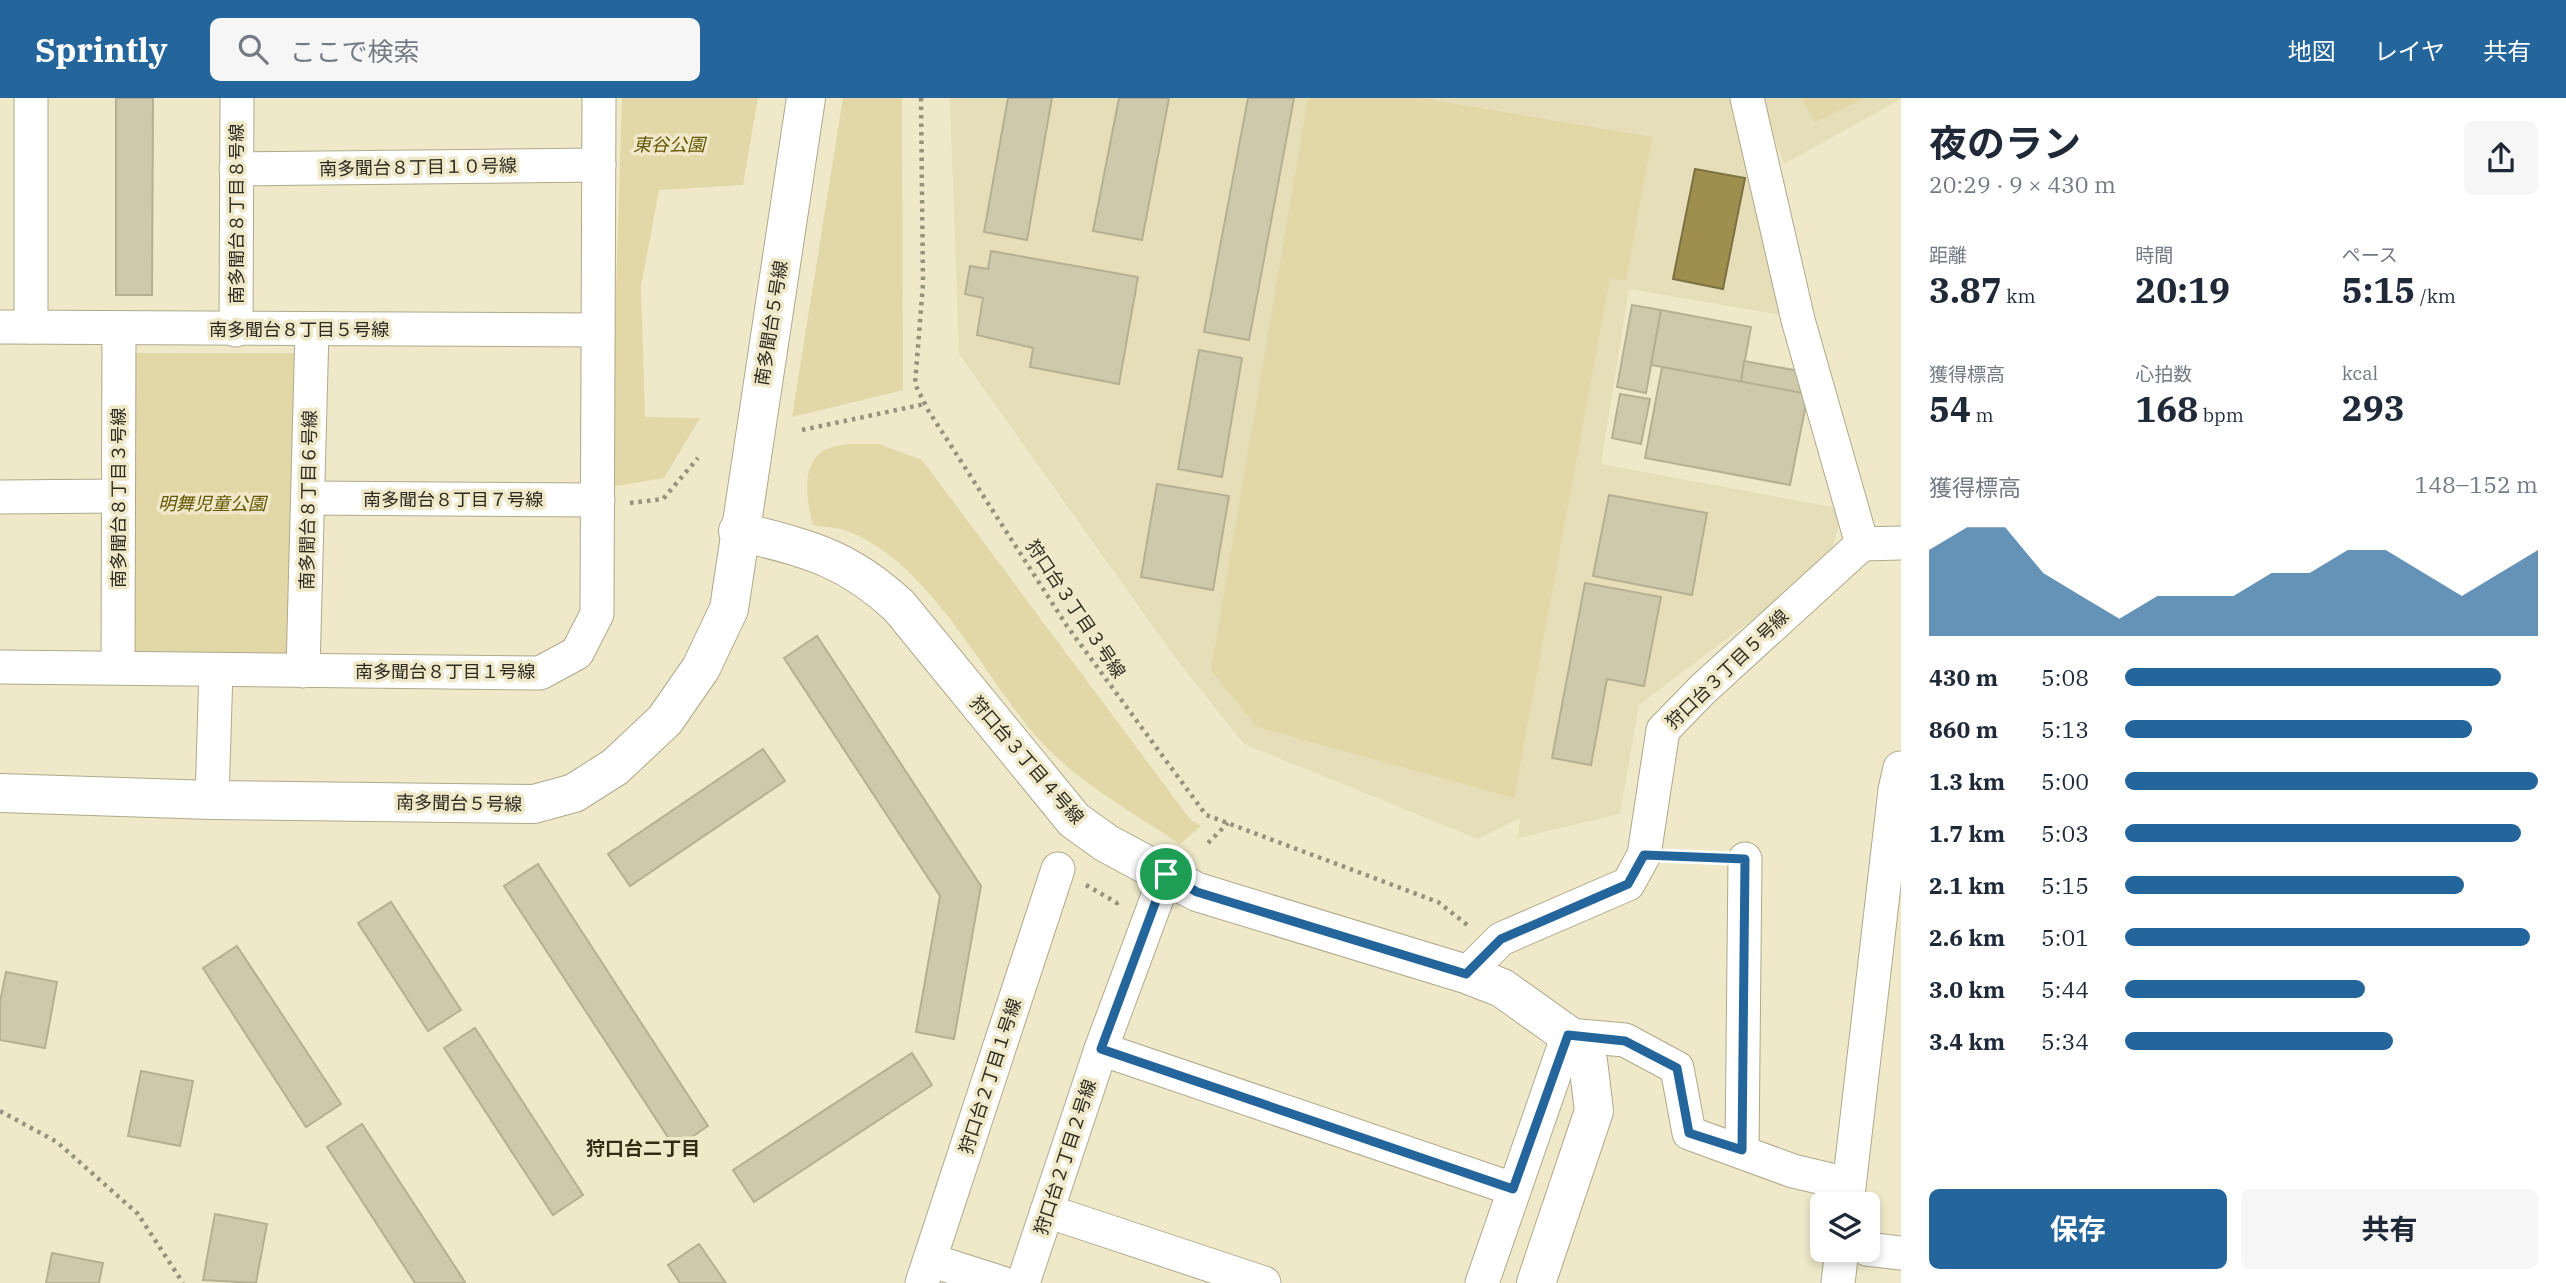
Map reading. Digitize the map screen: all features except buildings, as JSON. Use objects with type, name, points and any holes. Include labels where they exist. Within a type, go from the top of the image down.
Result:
[{"type":"street","points":[[15,327],[32,98]]},
{"type":"street","name":"南多聞台８丁目８号線","points":[[236,330],[237,98]]},
{"type":"street","name":"南多聞台８丁目１号線","points":[[0,667],[540,673],[577,653],[597,614],[599,98]]},
{"type":"street","name":"南多聞台５号線","points":[[0,793],[212,800],[534,804],[575,793],[615,766],[665,720],[701,668],[729,609],[738,531],[806,98]]},
{"type":"street","points":[[1747,98],[1798,320],[1862,544],[1901,543]]},
{"type":"street","name":"南多聞台８丁目１０号線","points":[[236,169],[599,165]]},
{"type":"street","name":"南多聞台８丁目５号線","points":[[15,327],[598,330]]},
{"type":"street","name":"南多聞台８丁目３号線","points":[[118,667],[119,328]]},
{"type":"street","name":"南多聞台８丁目６号線","points":[[303,671],[312,329]]},
{"type":"street","points":[[0,497],[118,496]]},
{"type":"street","name":"南多聞台８丁目７号線","points":[[308,498],[598,504]]},
{"type":"street","name":"狩口台３丁目４号線","points":[[738,531],[820,553],[869,578],[899,606],[1074,820],[1106,843],[1197,892],[1466,974],[1503,988],[1568,1035],[1588,1061],[1594,1111],[1536,1283]]},
{"type":"street","name":"狩口台３丁目５号線","points":[[1466,974],[1501,939],[1628,884],[1644,855],[1663,730],[1703,689],[1862,544]]},
{"type":"street","points":[[212,800],[216,670]]},
{"type":"street","points":[[1848,1192],[1895,790],[1900,768]]},
{"type":"street","points":[[1742,1150],[1745,859]]},
{"type":"street","name":"狩口台２丁目１号線","points":[[926,1271],[1058,869]]},
{"type":"street","name":"狩口台２丁目２号線","points":[[1023,1283],[1101,1049],[1166,874]]},
{"type":"street","points":[[1482,1283],[1568,1035],[1625,1041],[1677,1068],[1689,1133],[1742,1150],[1843,1192]]},
{"type":"street","points":[[1101,1049],[1513,1189]]},
{"type":"street","points":[[1047,1210],[1264,1283]]},
{"type":"street","points":[[1880,1251],[1901,1253]]},
{"type":"street","points":[[1838,1283],[1841,1262]]},
{"type":"street","points":[[926,1271],[1002,1283]]},
{"type":"path","name":"狩口台３丁目３号線","points":[[921,98],[923,284],[915,384],[925,404],[1076,637],[1206,815],[1438,902],[1494,946]]},
{"type":"path","points":[[802,430],[925,404]]},
{"type":"path","points":[[598,504],[663,499],[698,458]]},
{"type":"path","points":[[1208,844],[1228,823]]},
{"type":"path","points":[[1644,855],[1745,859]]},
{"type":"path","points":[[1058,869],[1117,903],[1126,897]]},
{"type":"path","points":[[0,1111],[57,1142],[138,1214],[184,1283]]},
{"type":"shaded area","points":[[950,98],[1741,98],[1788,316],[1629,289],[1601,464],[1843,509],[1829,561],[1639,705],[1620,814],[1518,838],[1520,818],[1478,839],[1244,744],[1174,656],[959,354]]},
{"type":"shaded area","points":[[1760,98],[1901,98],[1901,99],[1784,164]]},
{"type":"shaded area","points":[[1695,169],[1745,178],[1723,289],[1673,279]]},
{"type":"green space","name":"東谷公園","points":[[622,98],[758,98],[743,185],[659,190],[641,286],[645,417],[700,418],[664,478],[610,487]]},
{"type":"green space","points":[[843,98],[902,98],[903,390],[792,417]]},
{"type":"green space","points":[[1308,98],[1421,98],[1652,137],[1626,281],[1610,278],[1514,798],[1257,727],[1211,670]]},
{"type":"green space","points":[[1801,98],[1865,98],[1815,122]]},
{"type":"green space","name":"明舞児童公園","points":[[133,353],[294,353],[292,653],[131,656]]},
{"type":"green space","points":[[847,444],[879,444],[922,460],[1190,819],[1201,826],[1180,844],[1085,781],[1035,735],[950,619],[901,565],[874,544],[844,530],[813,525],[807,485],[811,465],[816,456],[824,450]]},
{"type":"district","name":"狩口台二丁目","points":[[643,1148]]},
{"type":"route","points":[[1644,855],[1745,859],[1742,1150],[1689,1133],[1677,1068],[1625,1041],[1568,1035],[1513,1189],[1101,1049],[1166,874],[1197,892],[1466,974],[1501,939],[1628,884],[1644,855]]}]
